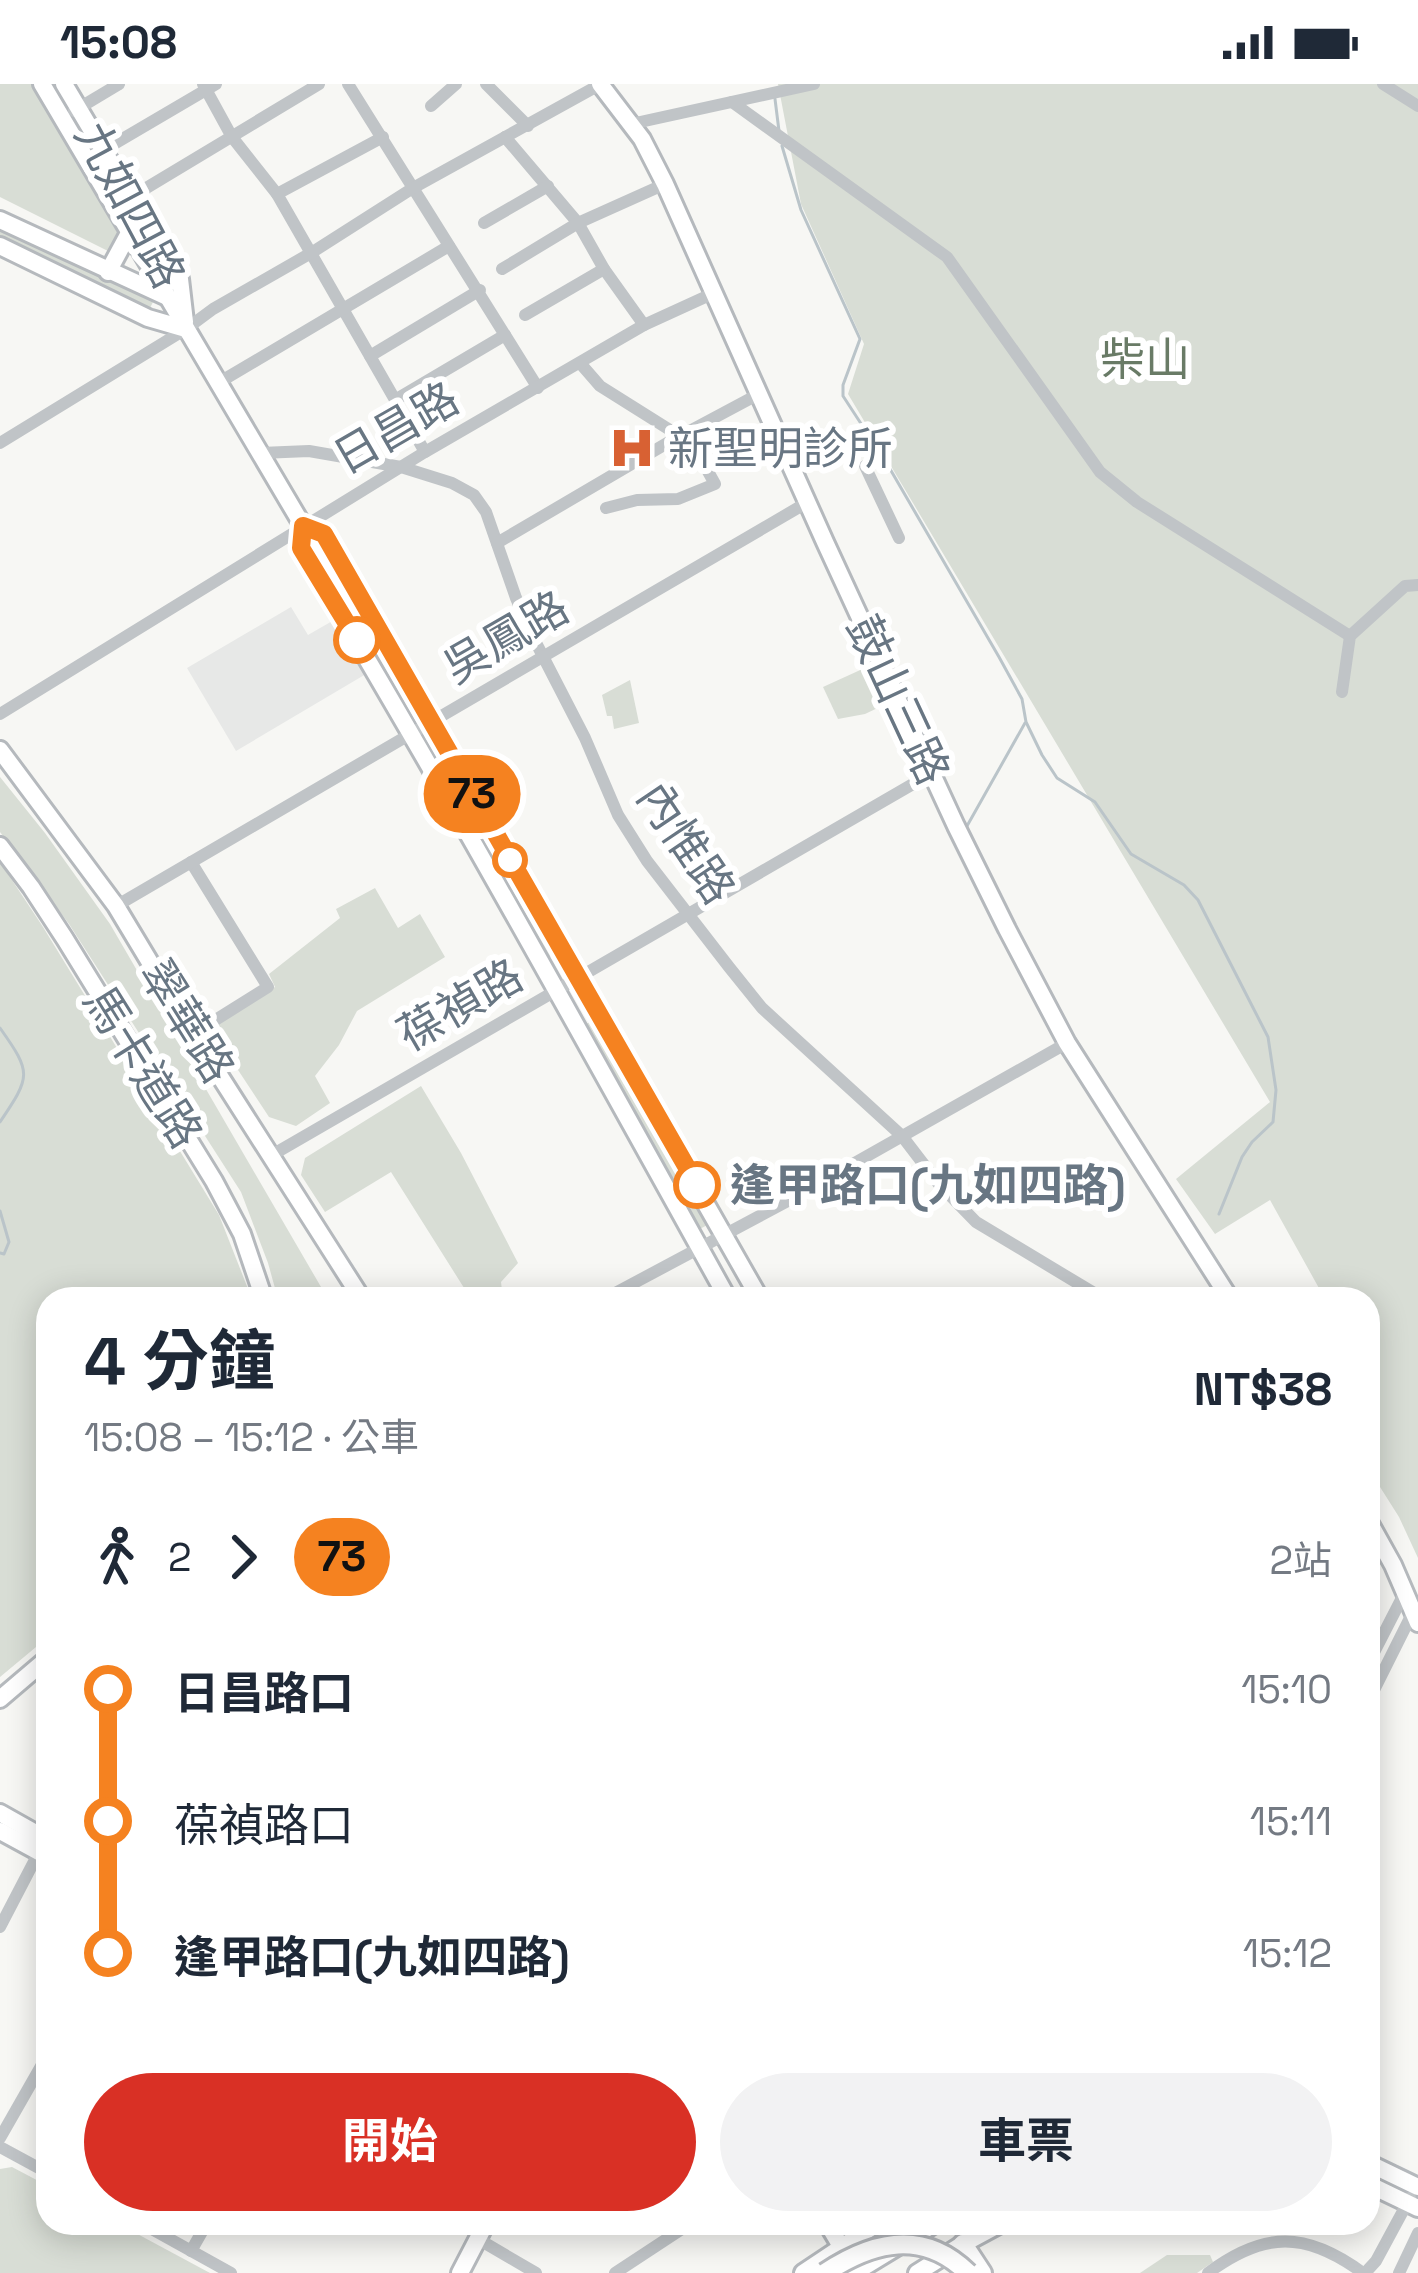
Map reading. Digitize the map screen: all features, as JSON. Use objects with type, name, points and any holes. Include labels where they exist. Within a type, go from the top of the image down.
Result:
[{"type":"main road","points":[[962,2244],[982,2273]]},
{"type":"main road","points":[[825,2273],[855,2254],[914,2245],[938,2250],[968,2273]]},
{"type":"street","name":"九如四路","points":[[42,84],[102,152],[180,279],[186,329]]},
{"type":"street","name":"九如四路","points":[[64,84],[70,114],[113,208],[303,526],[301,548],[558,989],[721,1287]]},
{"type":"street","points":[[70,114],[119,84]]},
{"type":"street","points":[[113,208],[320,84]]},
{"type":"street","points":[[348,84],[538,388]]},
{"type":"street","points":[[431,106],[456,84]]},
{"type":"street","points":[[486,84],[528,126]]},
{"type":"street","points":[[0,443],[413,188],[600,84]]},
{"type":"street","name":"鼓山三路","points":[[600,84],[632,124],[665,184],[956,826],[1067,1043],[1223,1287]]},
{"type":"street","points":[[632,124],[814,84]]},
{"type":"street","points":[[1383,84],[1418,106]]},
{"type":"street","points":[[102,152],[208,86],[232,137],[278,194],[425,452]]},
{"type":"street","points":[[732,102],[947,257],[1100,472],[1137,502],[1350,636]]},
{"type":"street","points":[[278,194],[383,137]]},
{"type":"street","points":[[505,137],[578,223],[644,325]]},
{"type":"street","points":[[502,268],[578,223],[665,184]]},
{"type":"street","points":[[484,223],[548,186]]},
{"type":"street","name":"九如四路","points":[[0,220],[166,296]]},
{"type":"street","name":"九如四路","points":[[108,272],[128,233]]},
{"type":"street","name":"九如四路","points":[[0,245],[148,318],[186,329]]},
{"type":"street","points":[[218,383],[449,247]]},
{"type":"street","points":[[525,315],[604,269]]},
{"type":"street","points":[[370,356],[480,290]]},
{"type":"street","name":"日昌路","points":[[0,714],[425,452],[644,325],[714,293]]},
{"type":"street","points":[[395,400],[505,334]]},
{"type":"street","points":[[580,363],[600,386],[677,438]]},
{"type":"street","points":[[497,543],[757,395]]},
{"type":"street","points":[[607,508],[637,500],[678,499],[715,484],[705,466],[697,429]]},
{"type":"street","name":"內惟路","points":[[261,453],[309,451],[401,467],[440,478],[474,495],[486,512],[516,598],[618,815],[647,861],[762,1008],[902,1136],[976,1222],[1084,1287]]},
{"type":"street","points":[[865,466],[899,538]]},
{"type":"street","name":"吳鳳路","points":[[116,906],[808,502]]},
{"type":"street","name":"九如四路","points":[[303,526],[324,534],[753,1287]]},
{"type":"street","points":[[1342,692],[1350,636],[1405,586],[1418,585]]},
{"type":"street","name":"翠華路","points":[[0,750],[116,906],[354,1287]]},
{"type":"street","name":"葆禎路","points":[[272,1155],[932,773]]},
{"type":"street","name":"馬卡道路","points":[[0,847],[32,887],[214,1181],[242,1234],[260,1287]]},
{"type":"street","points":[[191,862],[268,987],[193,1034]]},
{"type":"street","points":[[626,1287],[1067,1043]]},
{"type":"street","points":[[1380,1543],[1416,1617],[1380,1681]]},
{"type":"street","points":[[1380,1641],[1405,1592]]},
{"type":"street","points":[[0,1700],[36,1668]]},
{"type":"street","points":[[0,1813],[36,1835]]},
{"type":"street","points":[[0,1831],[36,1839]]},
{"type":"street","points":[[0,1928],[36,1858]]},
{"type":"street","points":[[36,2076],[0,2143],[36,2166]]},
{"type":"street","points":[[1380,2171],[1415,2196]]},
{"type":"street","points":[[1380,2187],[1415,2196]]},
{"type":"street","points":[[1208,2273],[1234,2253],[1267,2242],[1302,2242],[1336,2253],[1364,2273],[1415,2196]]},
{"type":"street","points":[[1399,2273],[1418,2234]]},
{"type":"street","points":[[162,2235],[231,2273]]},
{"type":"street","points":[[191,2251],[200,2235]]},
{"type":"street","points":[[460,2273],[480,2235]]},
{"type":"street","points":[[487,2235],[536,2273]]},
{"type":"street","points":[[616,2273],[674,2235]]},
{"type":"street","points":[[834,2235],[861,2273],[924,2235]]},
{"type":"street","points":[[802,2273],[861,2235]]},
{"type":"street","points":[[940,2235],[945,2265]]},
{"type":"street","points":[[950,2235],[962,2244]]},
{"type":"street","points":[[917,2273],[945,2265],[962,2244],[980,2235]]},
{"type":"shaded area","points":[[291,607],[308,635],[334,620],[366,674],[236,751],[187,668]]},
{"type":"green space","points":[[0,84],[35,84],[122,235],[112,253],[0,197]]},
{"type":"green space","name":"柴山","points":[[778,84],[1418,84],[1418,1558],[1380,1487],[1380,1287],[1318,1287],[1270,1200],[1215,1234],[1176,1179],[1270,1102],[848,394],[864,344],[801,204]]},
{"type":"green space","points":[[0,225],[154,300],[148,312],[0,240]]},
{"type":"green space","points":[[321,543],[420,708],[409,715],[310,549]]},
{"type":"green space","points":[[869,666],[886,704],[838,719],[823,687]]},
{"type":"green space","points":[[630,680],[639,723],[614,729],[602,695]]},
{"type":"green space","points":[[440,747],[558,952],[548,958],[430,753]]},
{"type":"green space","points":[[0,777],[110,924],[321,1287],[275,1287],[241,1192],[69,924],[0,832]]},
{"type":"green space","points":[[0,862],[219,1215],[247,1287],[36,1287],[36,1647],[0,1677]]},
{"type":"green space","points":[[375,888],[398,928],[420,914],[445,957],[357,1011],[315,1076],[330,1103],[296,1126],[269,1117],[211,1029],[275,987],[269,974],[340,918],[336,909]]},
{"type":"green space","points":[[596,1018],[711,1223],[698,1230],[583,1026]]},
{"type":"green space","points":[[421,1086],[518,1263],[502,1287],[463,1287],[391,1172],[325,1212],[301,1175],[305,1158]]},
{"type":"green space","points":[[12,2167],[36,2180],[36,2235],[139,2235],[210,2273],[0,2273],[0,2169]]},
{"type":"green space","points":[[1167,2255],[1210,2255],[1213,2262],[1197,2273],[1140,2273]]},
{"type":"waterway","points":[[775,99],[779,131]]},
{"type":"waterway","points":[[782,146],[801,210],[860,339],[843,396],[999,657],[1022,699],[1026,722],[1057,778],[1095,802],[1131,854],[1184,885],[1198,900],[1268,1037],[1276,1090],[1273,1122],[1242,1157],[1219,1214]]},
{"type":"waterway","points":[[967,826],[1025,723]]},
{"type":"waterway","points":[[0,1028],[18,1055],[24,1075],[0,1122]]},
{"type":"waterway","points":[[0,1211],[9,1242],[4,1254],[0,1253]]},
{"type":"bus line","name":"73","points":[[357,640],[301,548],[303,526],[324,534],[697,1185]]},
{"type":"place","name":"新聖明診所","points":[[632,448]]},
{"type":"place","name":"逢甲路口(九如四路)","points":[[697,1185]]}]
